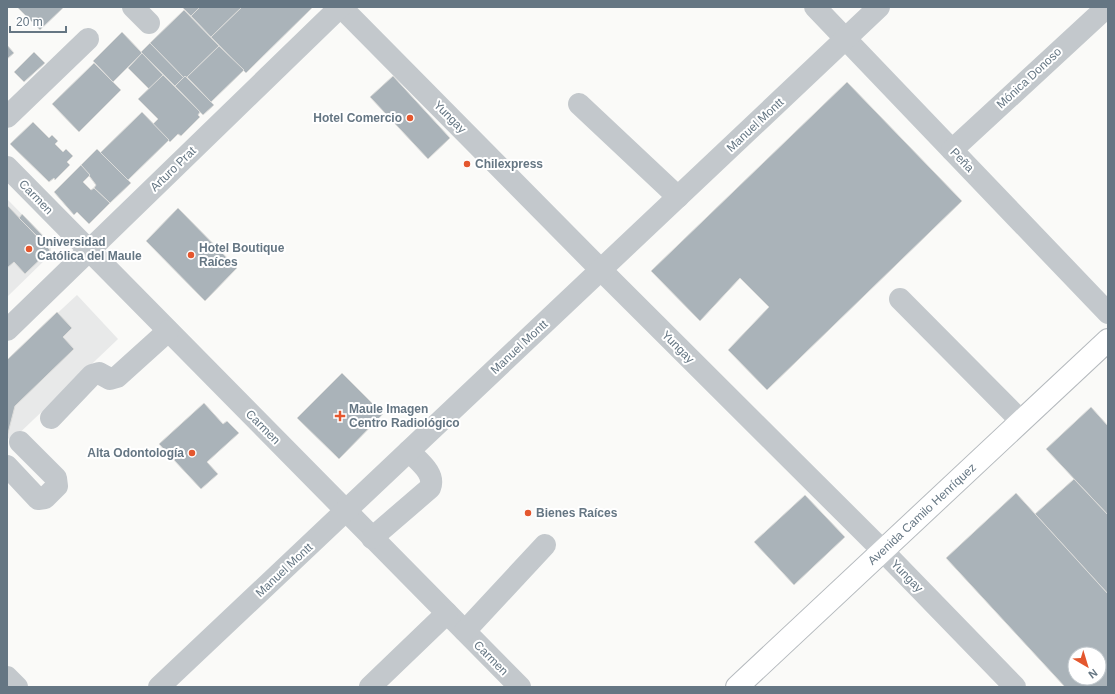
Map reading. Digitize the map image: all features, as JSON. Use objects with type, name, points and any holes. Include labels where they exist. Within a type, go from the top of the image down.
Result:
[{"type":"main road","name":"Avenida Camilo Henríquez","points":[[737,687],[1108,340]]},
{"type":"street","points":[[133,7],[149,23]]},
{"type":"street","name":"Arturo Prat","points":[[7,330],[341,7]]},
{"type":"street","name":"Yungay","points":[[341,7],[601,270],[883,551],[1015,687]]},
{"type":"street","name":"Peña","points":[[815,7],[1108,313]]},
{"type":"street","name":"Manuel Montt","points":[[165,685],[409,451],[879,7]]},
{"type":"street","name":"Mónica Donoso","points":[[952,150],[1106,7]]},
{"type":"street","points":[[7,117],[88,39]]},
{"type":"street","points":[[579,104],[678,197]]},
{"type":"street","name":"Carmen","points":[[7,167],[520,687]]},
{"type":"street","points":[[900,299],[1021,421]]},
{"type":"street","points":[[51,418],[92,375],[99,373],[110,379],[117,377],[168,331]]},
{"type":"street","points":[[7,466],[38,499],[45,498],[57,486],[56,478],[20,442]]},
{"type":"street","points":[[372,538],[430,488],[432,476],[409,451]]},
{"type":"street","points":[[465,632],[545,545]]},
{"type":"street","points":[[370,687],[447,613]]},
{"type":"street","points":[[7,677],[16,687]]},
{"type":"shaded area","name":"Universidad Católica del Maule","points":[[7,199],[51,244],[51,254],[7,297]]},
{"type":"shaded area","points":[[77,295],[118,339],[11,441],[7,437],[7,360]]},
{"type":"building","points":[[17,7],[64,7],[40,30]]},
{"type":"building","points":[[182,7],[200,7],[191,16]]},
{"type":"building","points":[[200,7],[242,7],[211,37],[191,16]]},
{"type":"building","points":[[242,7],[313,7],[246,73],[211,37]]},
{"type":"building","points":[[184,10],[219,46],[187,77],[184,78],[150,43]]},
{"type":"building","points":[[122,32],[142,53],[113,82],[93,61]]},
{"type":"building","points":[[150,43],[184,78],[175,86],[141,52]]},
{"type":"building","points":[[7,45],[14,53],[7,59]]},
{"type":"building","points":[[219,46],[244,70],[211,102],[187,77]]},
{"type":"building","points":[[34,52],[45,63],[24,82],[14,72]]},
{"type":"building","points":[[142,53],[163,75],[149,89],[128,68]]},
{"type":"building","points":[[94,63],[121,90],[79,132],[52,104]]},
{"type":"building","points":[[163,75],[200,112],[198,115],[200,117],[181,136],[178,134],[170,142],[153,124],[158,119],[138,99]]},
{"type":"building","points":[[185,76],[214,105],[203,115],[175,86]]},
{"type":"building","name":"Hotel Comercio","points":[[393,76],[450,138],[428,159],[370,97]]},
{"type":"building","points":[[847,82],[962,201],[767,390],[728,350],[769,307],[740,278],[700,321],[651,271]]},
{"type":"building","points":[[142,112],[169,140],[128,180],[100,153]]},
{"type":"building","points":[[33,122],[49,138],[52,135],[58,141],[55,144],[63,152],[66,149],[73,156],[67,162],[70,165],[55,180],[54,178],[49,182],[10,144]]},
{"type":"building","points":[[97,149],[131,183],[110,203],[94,188],[96,185],[81,165]]},
{"type":"building","points":[[81,165],[90,175],[83,182],[91,190],[94,188],[110,203],[89,224],[77,212],[74,215],[54,192]]},
{"type":"building","name":"Universidad Católica del Maule","points":[[7,205],[50,250],[25,274],[14,262],[7,268]]},
{"type":"building","name":"Hotel Boutique Raíces","points":[[178,208],[237,268],[205,301],[146,241]]},
{"type":"building","points":[[22,214],[48,241],[45,244],[19,218]]},
{"type":"building","points":[[57,312],[72,328],[63,337],[74,349],[15,406],[7,437],[7,360]]},
{"type":"building","name":"Maule Imagen Centro Radiológico","points":[[342,373],[383,414],[339,459],[297,418]]},
{"type":"building","name":"Alta Odontología","points":[[204,403],[223,424],[227,421],[239,433],[207,462],[218,474],[201,489],[159,444]]},
{"type":"building","points":[[1091,407],[1108,426],[1108,515],[1046,449]]},
{"type":"building","points":[[1074,479],[1108,515],[1108,594],[1035,514]]},
{"type":"building","points":[[1016,493],[1108,594],[1108,687],[1065,687],[946,558]]},
{"type":"building","points":[[805,495],[845,537],[794,585],[754,542]]},
{"type":"place","name":"Hotel Comercio","points":[[410,118]]},
{"type":"place","name":"Chilexpress","points":[[467,164]]},
{"type":"place","name":"Universidad Católica del Maule","points":[[29,249]]},
{"type":"place","name":"Hotel Boutique Raíces","points":[[191,255]]},
{"type":"place","name":"Maule Imagen Centro Radiológico","points":[[340,416]]},
{"type":"place","name":"Alta Odontología","points":[[192,453]]},
{"type":"place","name":"Bienes Raíces","points":[[528,513]]}]
